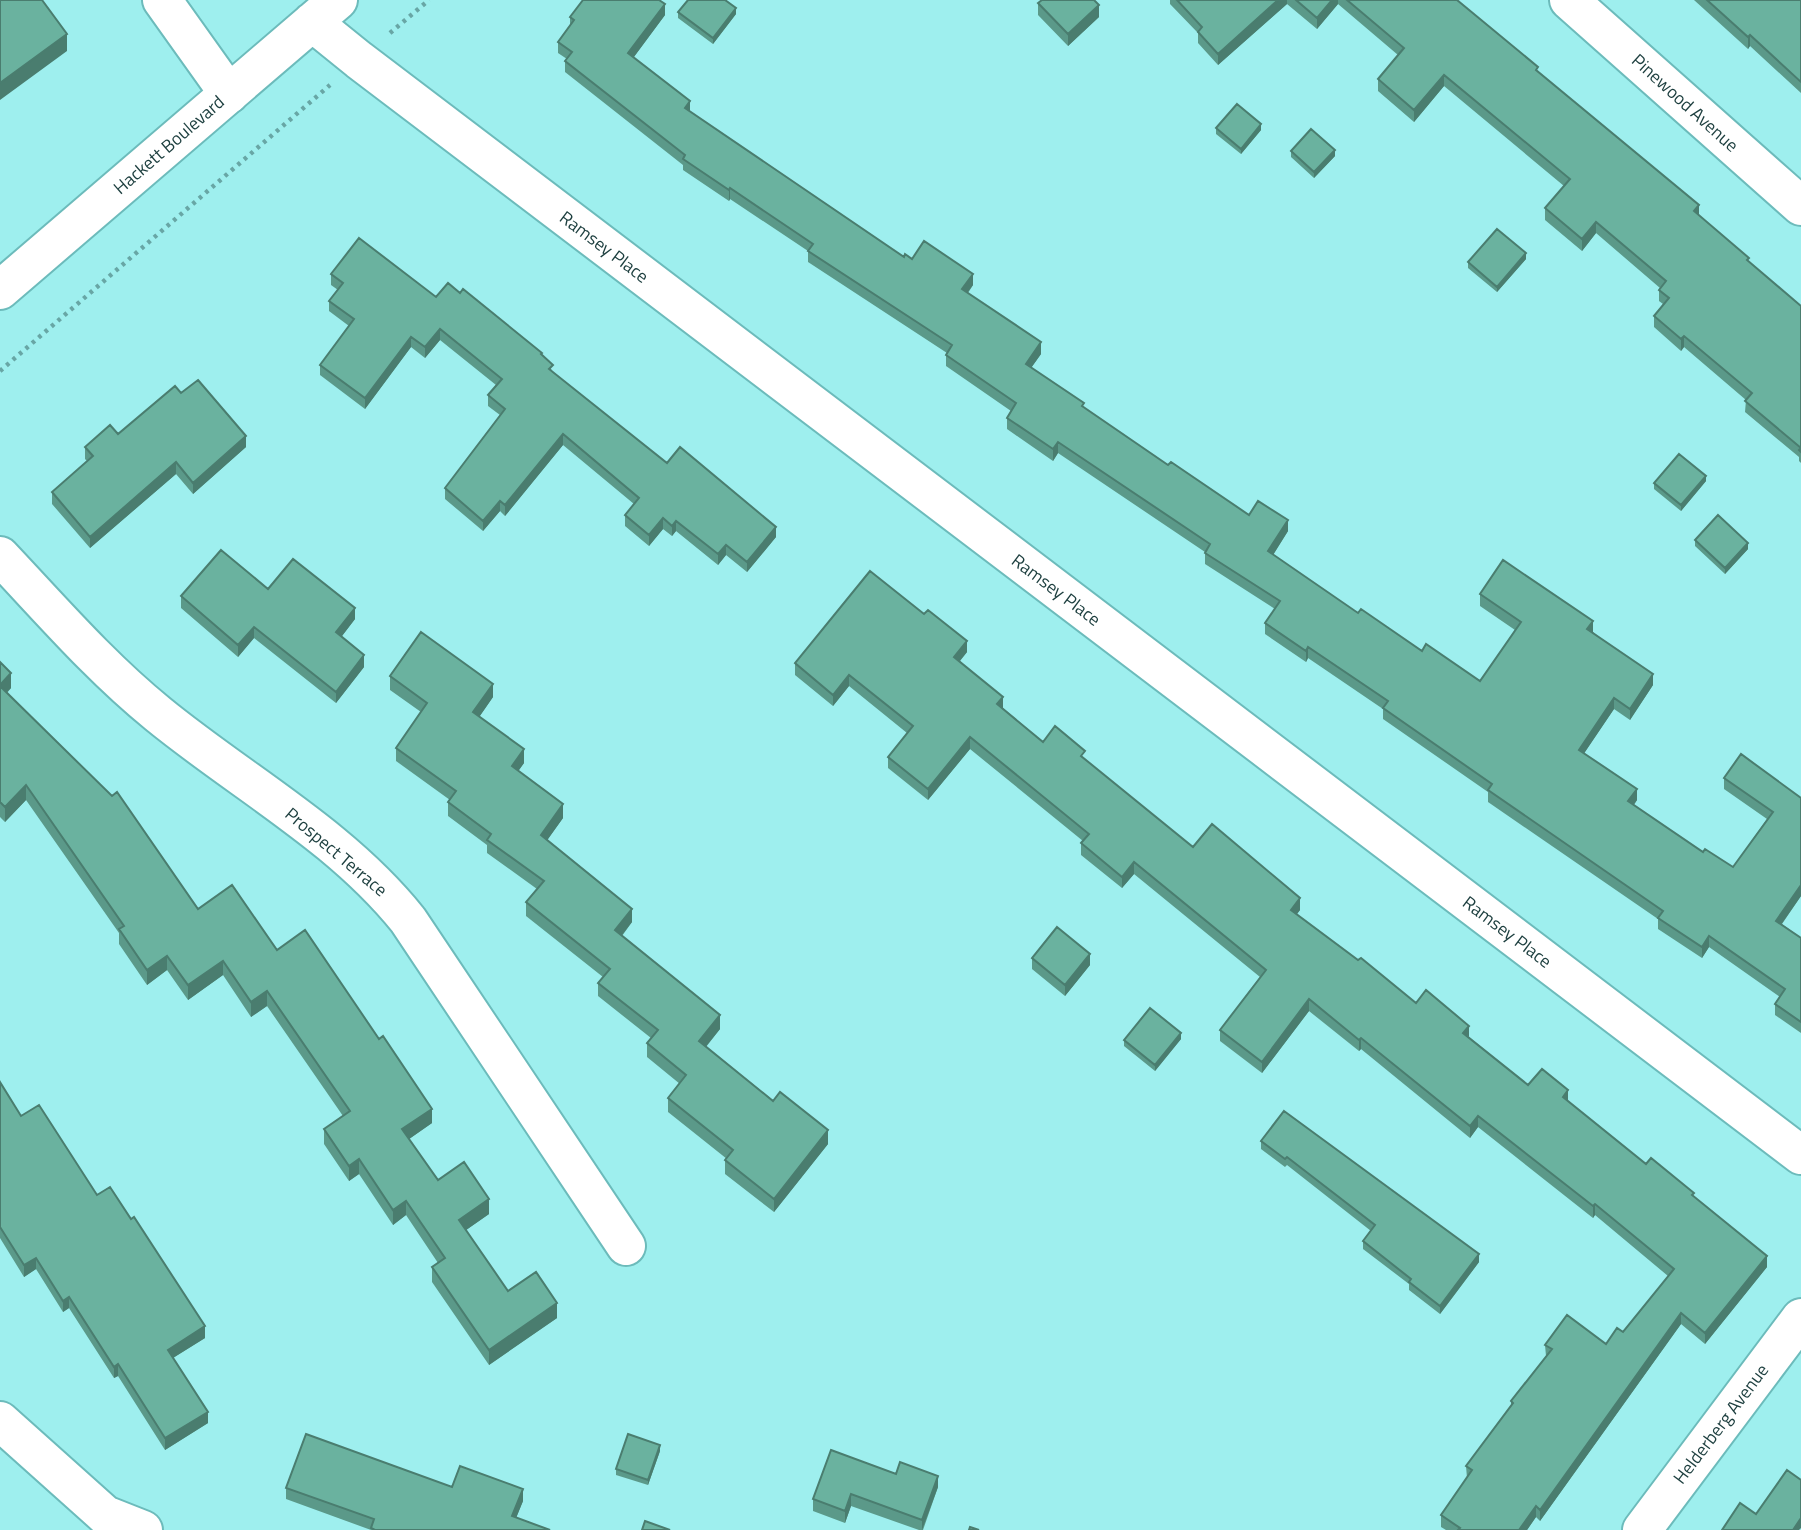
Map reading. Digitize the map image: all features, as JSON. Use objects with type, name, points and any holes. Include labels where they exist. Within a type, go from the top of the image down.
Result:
[{"type":"street","points":[[162,0],[229,94]]},
{"type":"street","name":"Pinewood Avenue","points":[[1569,0],[1801,206]]},
{"type":"street","name":"Hackett Boulevard","points":[[0,290],[325,11]]},
{"type":"street","name":"Ramsey Place","points":[[325,11],[359,60],[1801,1155]]},
{"type":"street","name":"Prospect Terrace","points":[[0,556],[89,652],[131,692],[317,832],[390,897],[626,1246]]},
{"type":"street","name":"Helderberg Avenue","points":[[1642,1530],[1801,1318]]},
{"type":"street","points":[[0,1422],[105,1515],[143,1530]]},
{"type":"path","points":[[0,371],[429,0]]},
{"type":"building","points":[[0,0],[42,0],[67,34],[0,83]]},
{"type":"building","points":[[583,0],[659,0],[665,4],[628,53],[690,101],[685,108],[904,257],[905,254],[912,259],[924,241],[973,274],[962,289],[1041,342],[1026,364],[1168,465],[1171,462],[1249,515],[1258,501],[1288,520],[1268,551],[1358,613],[1361,609],[1422,651],[1426,644],[1480,681],[1521,622],[1480,594],[1503,560],[1593,621],[1587,629],[1653,674],[1630,709],[1614,698],[1579,750],[1637,789],[1628,801],[1703,852],[1705,849],[1733,867],[1773,812],[1724,778],[1741,754],[1801,798],[1801,885],[1776,921],[1801,938],[1801,1022],[1775,1004],[1785,989],[1709,936],[1702,947],[1658,918],[1663,911],[1488,790],[1492,784],[1383,708],[1388,701],[1308,647],[1306,651],[1265,623],[1280,601],[1205,553],[1210,544],[1058,442],[1053,449],[1007,418],[1016,403],[946,355],[952,345],[808,251],[813,244],[683,159],[685,155],[565,61],[572,52],[558,42],[574,20],[570,17]]},
{"type":"building","points":[[688,0],[725,0],[736,8],[713,38],[678,12]]},
{"type":"building","points":[[1042,0],[1094,0],[1099,5],[1068,34],[1038,3]]},
{"type":"building","points":[[1177,0],[1278,0],[1218,54],[1198,32],[1202,27]]},
{"type":"building","points":[[1296,0],[1332,0],[1317,18]]},
{"type":"building","points":[[1347,0],[1457,0],[1538,67],[1536,70],[1699,205],[1694,211],[1801,306],[1801,448],[1745,401],[1752,393],[1684,336],[1681,339],[1654,316],[1669,298],[1659,290],[1666,281],[1596,222],[1582,239],[1545,208],[1570,179],[1444,75],[1414,110],[1378,79],[1404,48]]},
{"type":"building","points":[[1707,0],[1801,0],[1801,82],[1750,35],[1748,37]]},
{"type":"building","points":[[1237,104],[1261,124],[1241,149],[1216,128]]},
{"type":"building","points":[[1311,129],[1335,150],[1314,172],[1291,151]]},
{"type":"building","points":[[1497,229],[1526,253],[1497,287],[1468,262]]},
{"type":"building","points":[[359,238],[436,297],[448,283],[460,293],[463,289],[542,353],[553,365],[549,369],[667,463],[680,447],[776,527],[747,562],[726,545],[718,554],[676,521],[672,526],[663,518],[649,535],[625,515],[639,498],[563,434],[505,505],[500,501],[483,521],[445,488],[505,409],[488,395],[502,379],[440,329],[425,347],[411,337],[365,398],[320,365],[354,319],[329,301],[343,283],[331,274]]},
{"type":"building","points":[[198,380],[246,436],[193,483],[176,462],[90,537],[52,492],[93,456],[85,447],[110,425],[118,434],[175,386],[181,393]]},
{"type":"building","points":[[1679,454],[1706,476],[1681,505],[1654,483]]},
{"type":"building","points":[[1718,515],[1748,543],[1725,568],[1695,540]]},
{"type":"building","points":[[221,550],[268,589],[293,559],[355,608],[336,632],[364,655],[336,692],[254,627],[238,645],[181,596]]},
{"type":"building","points":[[870,571],[924,614],[928,610],[967,641],[954,657],[1003,697],[997,704],[1043,742],[1055,726],[1085,751],[1081,756],[1193,847],[1212,824],[1300,898],[1291,910],[1358,960],[1361,958],[1416,1003],[1426,990],[1469,1026],[1463,1033],[1528,1085],[1542,1069],[1568,1090],[1563,1097],[1646,1164],[1651,1158],[1767,1256],[1705,1333],[1681,1313],[1540,1510],[1536,1506],[1519,1530],[1458,1530],[1460,1528],[1441,1515],[1472,1470],[1466,1466],[1513,1403],[1511,1401],[1552,1349],[1545,1345],[1567,1315],[1606,1344],[1617,1328],[1623,1332],[1674,1269],[1595,1204],[1593,1206],[1478,1116],[1470,1126],[1309,999],[1262,1062],[1220,1030],[1266,970],[1134,862],[1122,877],[1081,843],[1089,834],[970,737],[928,789],[888,757],[913,726],[849,675],[833,695],[795,663]]},
{"type":"building","points":[[421,632],[493,684],[473,712],[524,749],[512,766],[563,804],[541,835],[632,909],[615,930],[720,1015],[699,1041],[773,1101],[780,1092],[828,1130],[774,1199],[725,1160],[733,1150],[668,1098],[686,1075],[647,1043],[658,1030],[598,983],[610,969],[526,902],[544,881],[487,840],[491,834],[448,802],[456,791],[396,748],[427,703],[390,676]]},
{"type":"building","points":[[0,662],[11,673],[0,685]]},
{"type":"building","points":[[0,686],[112,796],[117,792],[198,909],[232,885],[277,950],[305,930],[379,1039],[383,1036],[432,1109],[402,1129],[438,1180],[464,1162],[489,1199],[459,1220],[508,1291],[536,1272],[557,1303],[489,1350],[432,1267],[445,1258],[406,1201],[393,1210],[359,1159],[349,1166],[324,1129],[350,1111],[267,991],[251,1002],[223,961],[188,985],[167,956],[147,970],[119,929],[124,926],[26,785],[5,807],[0,802]]},
{"type":"building","points":[[1057,927],[1090,954],[1065,985],[1032,958]]},
{"type":"building","points":[[1150,1008],[1181,1033],[1155,1065],[1124,1040]]},
{"type":"building","points":[[0,1082],[21,1116],[39,1105],[97,1195],[110,1187],[131,1219],[134,1217],[205,1326],[168,1350],[208,1412],[165,1438],[118,1364],[114,1367],[69,1297],[63,1301],[36,1258],[24,1265],[0,1227]]},
{"type":"building","points":[[1284,1111],[1479,1254],[1440,1306],[1363,1241],[1375,1225],[1287,1157],[1285,1159],[1261,1141]]},
{"type":"building","points":[[306,1434],[452,1487],[460,1466],[523,1489],[512,1516],[550,1530],[375,1530],[371,1528],[374,1519],[286,1488]]},
{"type":"building","points":[[628,1434],[660,1445],[648,1480],[616,1469]]},
{"type":"building","points":[[831,1450],[896,1474],[900,1462],[938,1476],[922,1520],[851,1494],[845,1511],[813,1499]]},
{"type":"building","points":[[1787,1470],[1801,1480],[1801,1518],[1793,1530],[1722,1530],[1740,1503],[1756,1514]]},
{"type":"building","points":[[645,1521],[670,1530],[642,1530]]}]
